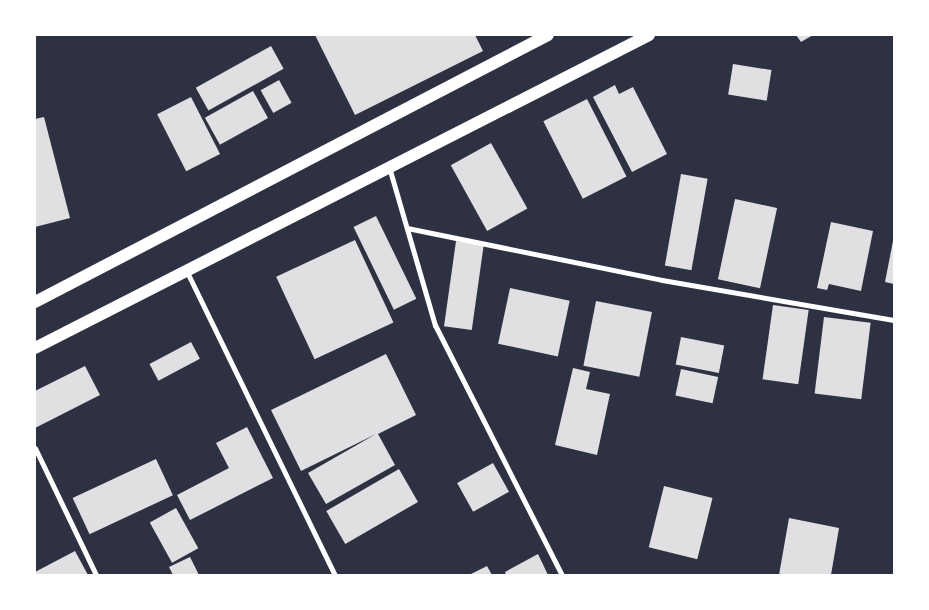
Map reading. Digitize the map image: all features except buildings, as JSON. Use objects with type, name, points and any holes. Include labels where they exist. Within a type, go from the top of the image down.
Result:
[{"type":"main road","points":[[35,302],[548,35]]},
{"type":"main road","points":[[35,348],[648,35]]},
{"type":"street","points":[[389,167],[435,324],[562,575]]},
{"type":"street","points":[[407,228],[662,280],[894,320]]},
{"type":"street","points":[[186,271],[335,575]]},
{"type":"street","points":[[35,448],[96,575]]}]
